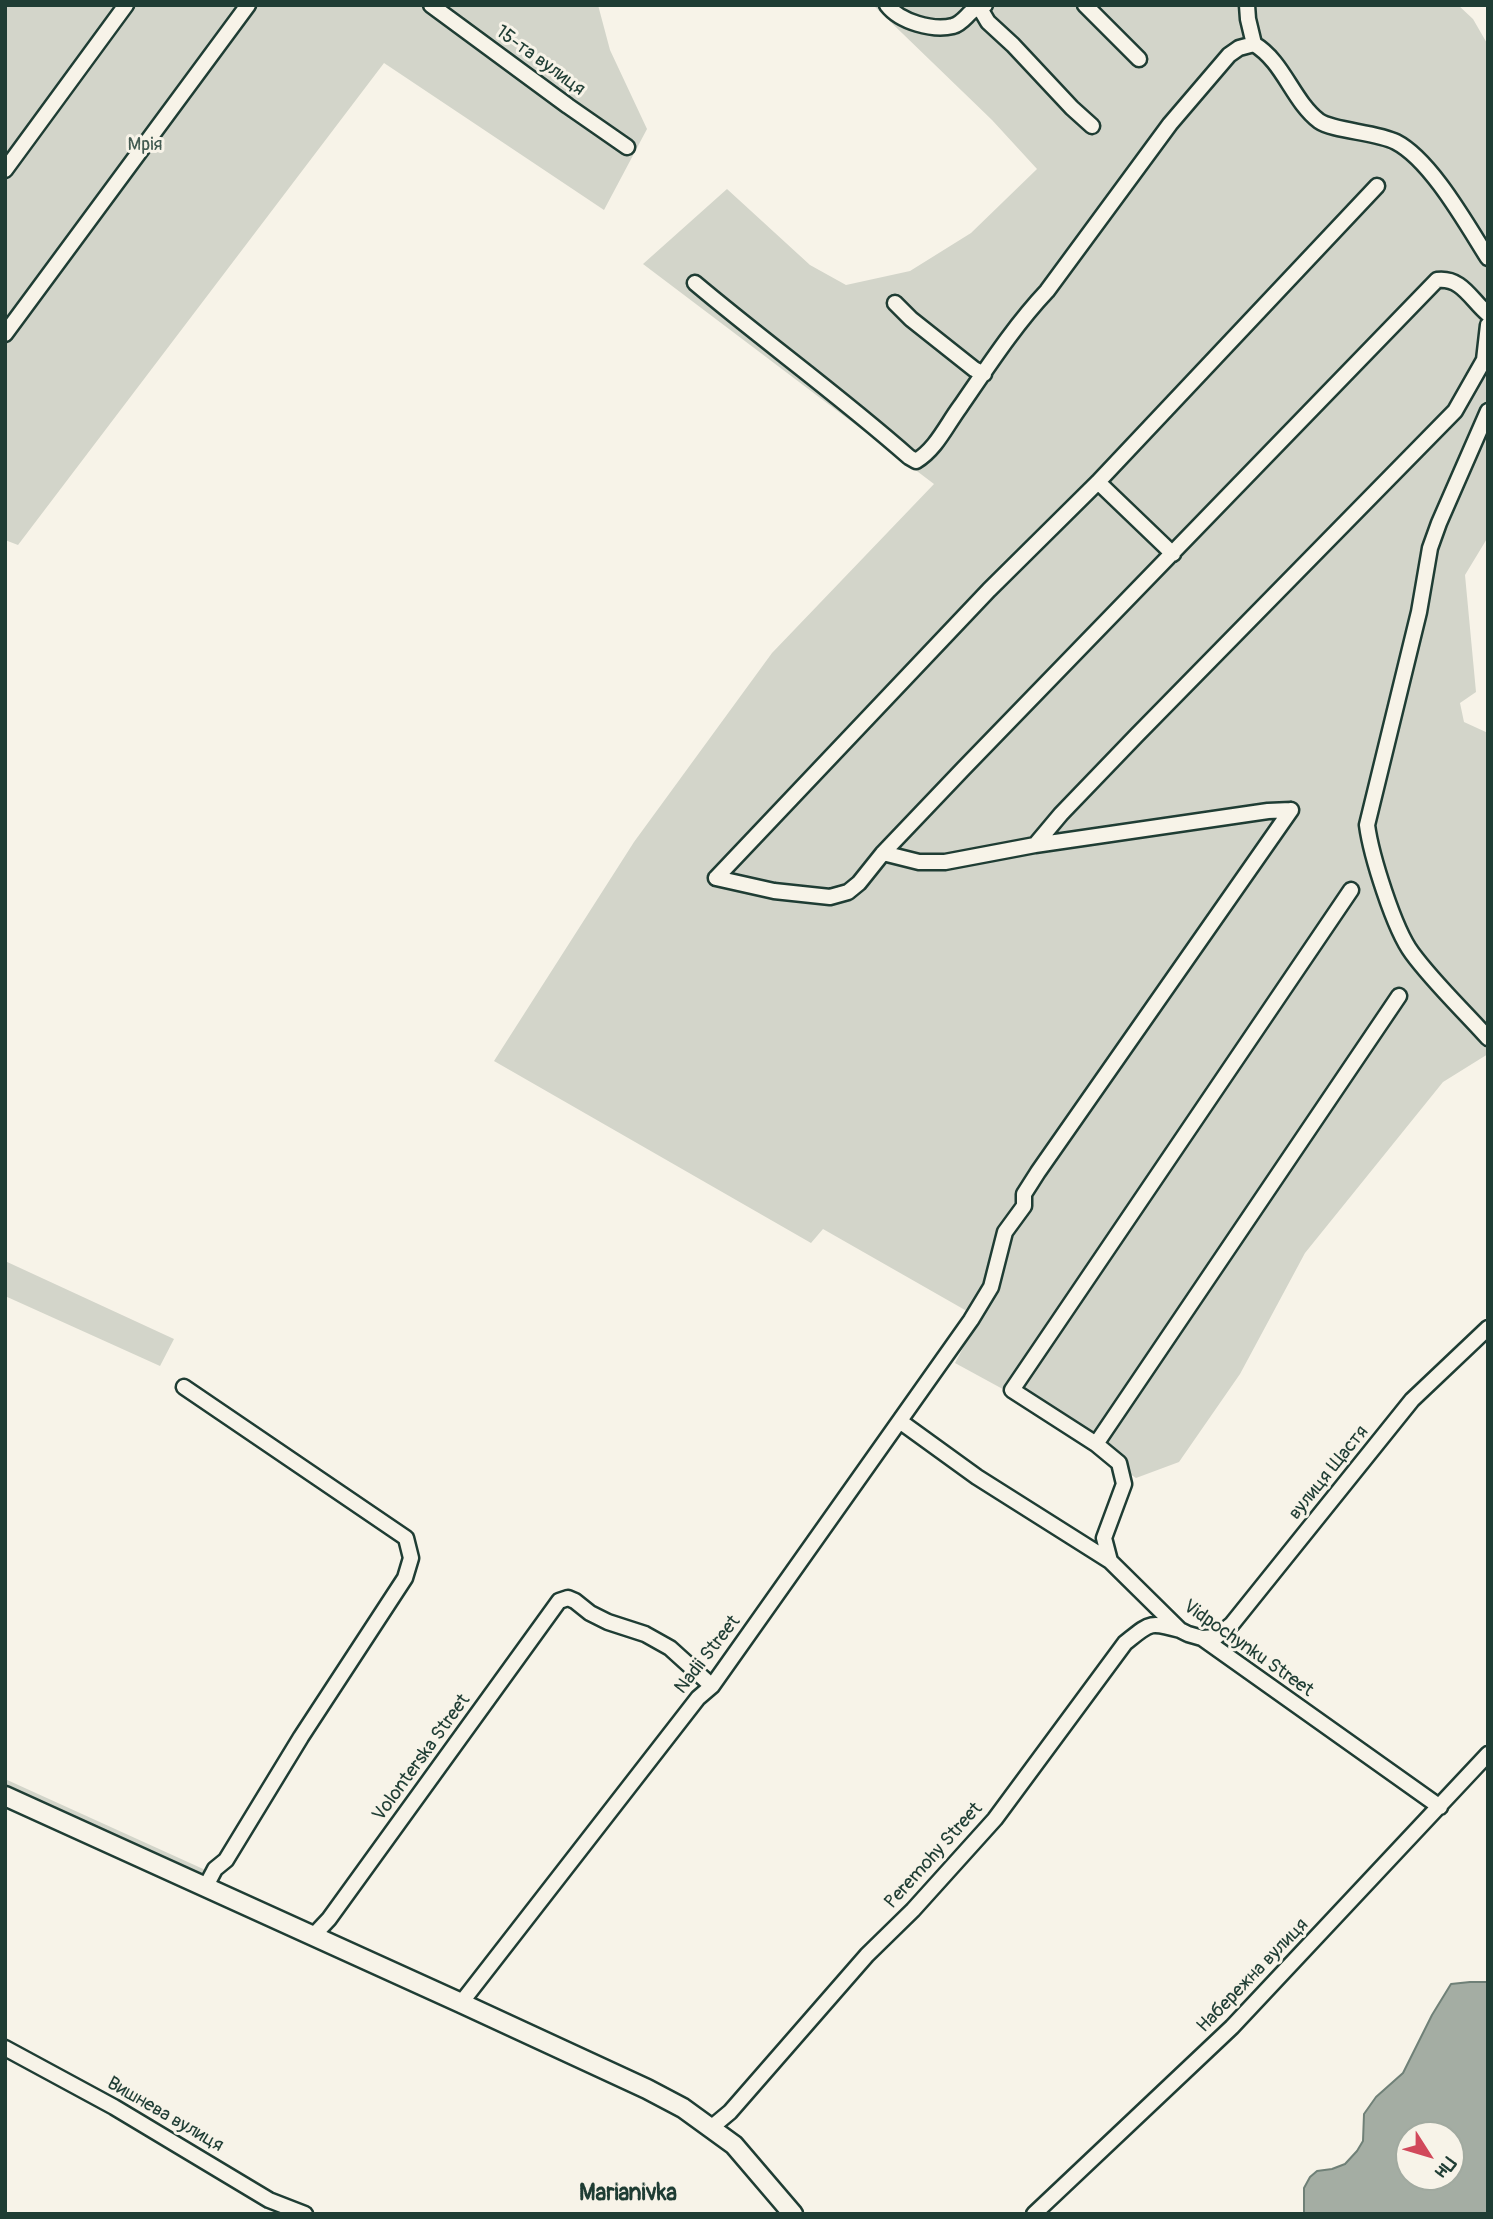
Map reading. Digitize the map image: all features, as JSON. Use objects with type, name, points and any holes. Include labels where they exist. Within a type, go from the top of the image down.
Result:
[{"type":"main road","points":[[5,1796],[461,2003],[683,2108],[734,2145],[793,2214]]},
{"type":"street","points":[[5,170],[126,5]]},
{"type":"street","points":[[5,334],[248,5]]},
{"type":"street","name":"15-та вулиця","points":[[431,5],[627,147]]},
{"type":"street","points":[[887,5],[890,10],[908,20],[933,27],[954,26],[981,6],[988,22],[1092,126]]},
{"type":"street","points":[[1085,5],[1139,59]]},
{"type":"street","points":[[1247,5],[1254,44],[1267,52],[1305,107],[1321,123],[1395,141],[1418,159],[1458,210],[1488,258]]},
{"type":"street","points":[[695,283],[916,461],[926,455],[946,431],[984,373],[1170,124],[1229,55],[1239,48],[1254,44]]},
{"type":"street","points":[[883,853],[919,862],[945,862],[1035,845],[1060,814],[1455,411],[1484,360],[1486,318],[1459,284],[1447,279],[1437,280],[883,853],[859,883],[848,892],[830,897],[774,891],[716,878],[989,590],[1098,482],[1377,186]]},
{"type":"street","points":[[895,303],[974,369],[984,373]]},
{"type":"street","points":[[1488,411],[1430,548],[1419,612],[1367,825],[1369,842],[1399,933],[1411,952],[1488,1038]]},
{"type":"street","points":[[1098,482],[1173,554]]},
{"type":"street","name":"Nadii Street","points":[[461,2003],[698,1698],[712,1686],[901,1422],[991,1287],[1005,1232],[1024,1206],[1024,1194],[1038,1172],[1291,810],[1268,811],[1035,845]]},
{"type":"street","points":[[1110,1561],[1104,1538],[1124,1484],[1119,1463],[1096,1444],[1012,1390],[1351,890]]},
{"type":"street","points":[[1096,1444],[1399,996]]},
{"type":"street","name":"вулиця Щастя","points":[[1202,1638],[1216,1637],[1232,1624],[1412,1400],[1488,1328]]},
{"type":"street","points":[[184,1387],[406,1538],[411,1558],[405,1578],[226,1860],[215,1869],[205,1888]]},
{"type":"street","name":"Vidpochynku Street","points":[[901,1422],[977,1477],[1110,1561],[1180,1630],[1202,1638],[1440,1807]]},
{"type":"street","name":"Volonterska Street","points":[[313,1936],[329,1919],[559,1601],[568,1598],[599,1617],[645,1634],[670,1648],[712,1686]]},
{"type":"street","name":"Peremohy Street","points":[[712,2127],[730,2112],[867,1955],[995,1819],[1125,1643],[1142,1629],[1157,1623],[1180,1630]]},
{"type":"street","name":"Набережна вулиця","points":[[1034,2214],[1232,2027],[1488,1754]]},
{"type":"street","name":"Вишнева вулиця","points":[[5,2048],[114,2107],[269,2200],[305,2214]]},
{"type":"green space","name":"Мрія","points":[[5,5],[598,5],[610,50],[647,129],[604,210],[384,63],[18,545],[5,540]]},
{"type":"green space","points":[[873,5],[1458,5],[1473,19],[1488,45],[1488,418],[1483,414],[1413,611],[1363,814],[1408,956],[1488,1048],[1488,1054],[1443,1082],[1305,1253],[1240,1374],[1179,1462],[1136,1478],[1010,1393],[955,1363],[979,1318],[823,1229],[811,1243],[494,1061],[634,842],[772,653],[934,484],[643,264],[727,189],[810,265],[846,285],[910,271],[971,233],[1037,169],[992,120]]},
{"type":"green space","points":[[1488,425],[1488,537],[1465,575],[1476,692],[1460,703],[1464,722],[1488,733],[1488,1030],[1415,949],[1404,929],[1374,843],[1373,812],[1444,525]]},
{"type":"green space","points":[[5,1261],[174,1339],[160,1366],[5,1296]]},
{"type":"green space","points":[[5,1779],[212,1873],[205,1883],[5,1794]]},
{"type":"shaded area","points":[[1488,1982],[1488,2214],[1304,2214],[1304,2188],[1310,2177],[1317,2171],[1345,2164],[1357,2151],[1363,2141],[1364,2114],[1376,2097],[1403,2073],[1451,1984]]},
{"type":"district","name":"Marianivka","points":[[628,2194]]}]
